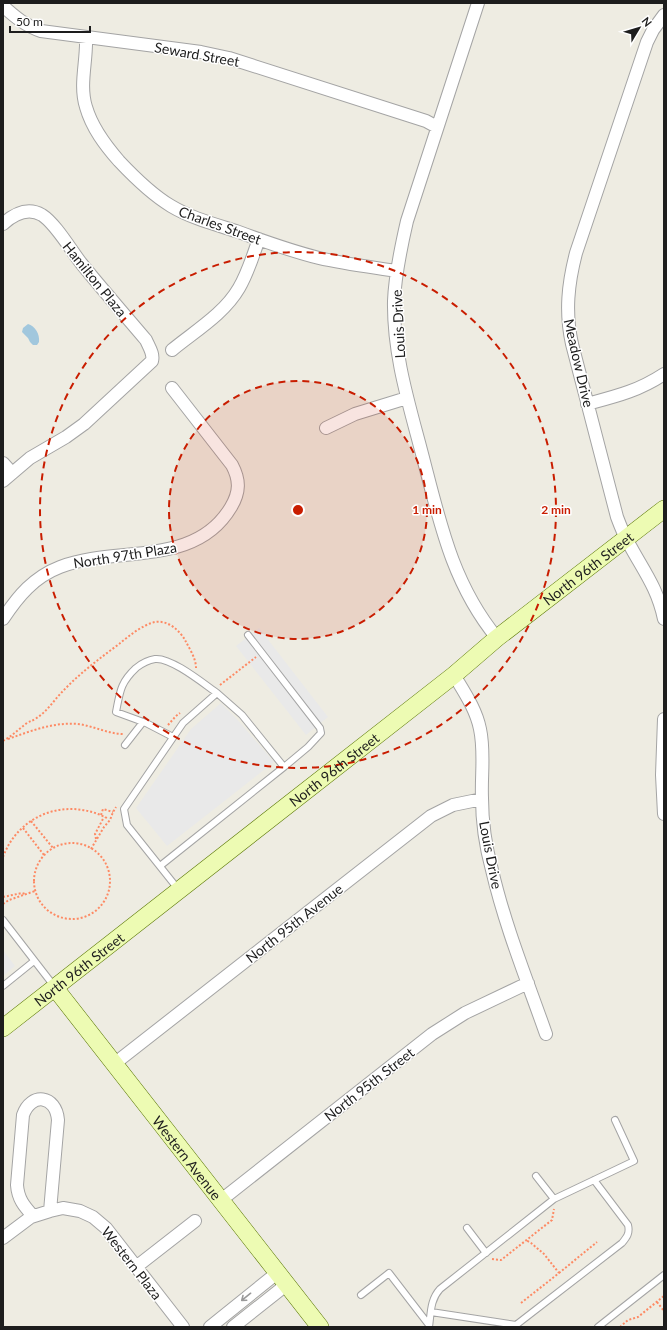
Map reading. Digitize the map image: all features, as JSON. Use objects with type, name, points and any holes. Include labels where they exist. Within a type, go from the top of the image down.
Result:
[{"type":"street","name":"Louis Drive","points":[[478,3],[407,221],[400,249],[394,301],[396,336],[407,398],[450,556],[458,576],[469,596],[497,638]]},
{"type":"street","name":"Seward Street","points":[[3,6],[18,20],[34,29],[48,33],[201,52],[229,58],[426,121],[437,127]]},
{"type":"street","name":"Meadow Drive","points":[[664,15],[652,30],[647,42],[572,269],[568,287],[567,310],[569,331],[617,517],[626,539],[648,574],[655,590],[664,619]]},
{"type":"street","name":"Charles Street","points":[[86,38],[87,48],[83,86],[85,107],[96,130],[115,156],[145,187],[172,207],[195,218],[320,258],[397,271]]},
{"type":"street","name":"Hamilton Plaza","points":[[3,224],[17,214],[26,212],[33,212],[49,220],[81,263],[146,340],[153,358],[152,362],[84,424],[66,437],[30,458],[8,477]]},
{"type":"street","points":[[172,350],[216,314],[233,297],[245,278],[259,239]]},
{"type":"street","points":[[587,404],[642,388],[664,374]]},
{"type":"street","name":"North 97th Plaza","points":[[3,619],[14,601],[28,587],[50,571],[82,560],[175,548],[186,545],[197,540],[210,531],[229,510],[236,499],[238,490],[236,473],[232,465],[172,388]]},
{"type":"street","points":[[326,428],[355,414],[407,398]]},
{"type":"street","points":[[3,463],[8,477]]},
{"type":"street","name":"North 96th Street","points":[[3,1028],[454,674],[497,638],[664,509]]},
{"type":"street","name":"Louis Drive","points":[[454,674],[473,706],[480,729],[483,750],[482,799],[491,870],[505,918],[546,1034]]},
{"type":"street","points":[[664,719],[662,775],[664,814]]},
{"type":"street","name":"North 95th Avenue","points":[[114,1064],[431,816],[453,805],[482,799]]},
{"type":"street","name":"North 95th Street","points":[[220,1201],[432,1034],[465,1013],[528,983]]},
{"type":"street","name":"Western Avenue","points":[[55,988],[320,1327]]},
{"type":"street","points":[[34,1216],[22,1203],[17,1185],[23,1115],[27,1105],[38,1100],[46,1100],[50,1102],[57,1112],[58,1120],[50,1211]]},
{"type":"street","name":"Western Plaza","points":[[3,1238],[24,1221],[50,1211],[63,1208],[74,1209],[93,1217],[106,1228],[183,1327]]},
{"type":"street","points":[[136,1267],[195,1221]]},
{"type":"street","points":[[210,1327],[282,1279]]},
{"type":"street","points":[[233,1327],[282,1279]]},
{"type":"lane","points":[[160,866],[284,767],[322,734],[320,728],[248,635]]},
{"type":"lane","points":[[173,737],[142,722],[116,712],[120,691],[126,678],[141,664],[156,659],[173,664],[215,692],[242,715],[284,767]]},
{"type":"lane","points":[[179,890],[127,825],[124,809],[183,723],[215,692]]},
{"type":"lane","points":[[125,745],[142,722]]},
{"type":"lane","points":[[3,920],[55,988]]},
{"type":"lane","points":[[3,986],[34,961]]},
{"type":"lane","points":[[429,1326],[432,1302],[440,1289],[554,1199],[634,1161],[615,1120]]},
{"type":"lane","points":[[536,1176],[554,1199]]},
{"type":"lane","points":[[431,1312],[513,1326],[516,1325],[622,1243],[627,1237],[629,1231],[628,1225],[594,1180]]},
{"type":"lane","points":[[467,1228],[485,1254]]},
{"type":"lane","points":[[361,1295],[389,1273],[429,1326]]},
{"type":"lane","points":[[598,1327],[664,1275]]},
{"type":"path","points":[[3,741],[18,731],[28,721],[35,719],[44,712],[63,691],[93,664],[129,636],[147,625],[156,622],[163,622],[172,626],[181,634],[191,651],[196,664],[194,677]]},
{"type":"path","points":[[215,692],[262,653]]},
{"type":"path","points":[[3,741],[42,727],[56,725],[78,724],[117,734],[133,734]]},
{"type":"path","points":[[3,858],[12,839],[31,821],[46,813],[66,809],[84,810],[107,818]]},
{"type":"path","points":[[100,815],[103,809],[113,812]]},
{"type":"path","points":[[96,840],[95,834],[104,816]]},
{"type":"path","points":[[31,821],[53,848]]},
{"type":"path","points":[[23,828],[44,855]]},
{"type":"path","points":[[64,844],[78,844],[85,846],[96,853],[104,862],[108,870],[109,880],[107,895],[92,913],[82,918],[70,919],[56,916],[46,909],[39,901],[35,891],[35,874],[38,864],[44,855],[49,853],[53,848],[64,844]]},
{"type":"path","points":[[3,904],[9,900],[35,891]]},
{"type":"path","points":[[3,897],[22,893],[27,894]]},
{"type":"path","points":[[485,1254],[488,1259],[501,1260],[552,1220],[554,1199]]},
{"type":"path","points":[[526,1240],[544,1254],[559,1273]]},
{"type":"path","points":[[521,1303],[597,1242]]},
{"type":"path","points":[[620,1327],[628,1320],[638,1317],[664,1296]]},
{"type":"path","points":[[656,1302],[664,1311]]},
{"type":"shaded area","points":[[259,628],[328,717],[306,735],[236,646]]},
{"type":"shaded area","points":[[221,703],[274,762],[167,846],[136,808],[191,729]]},
{"type":"shaded area","points":[[3,950],[15,966],[3,976]]},
{"type":"water","points":[[28,324],[35,328],[38,333],[39,342],[37,345],[33,345],[22,332],[23,328]]}]
